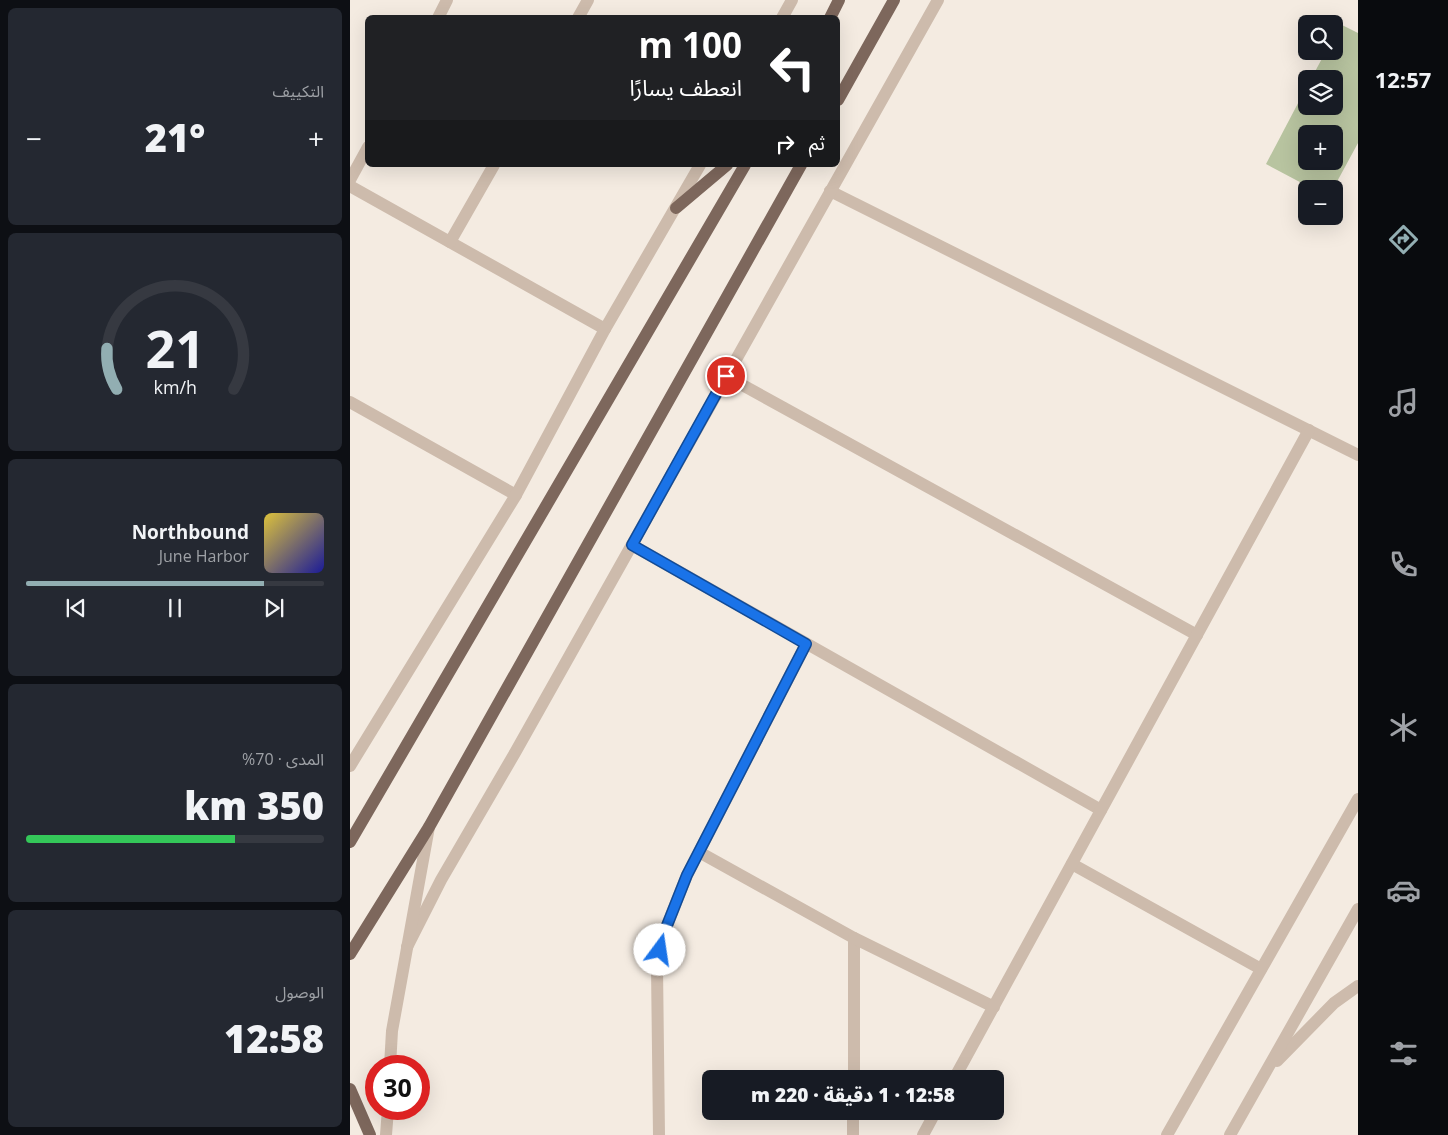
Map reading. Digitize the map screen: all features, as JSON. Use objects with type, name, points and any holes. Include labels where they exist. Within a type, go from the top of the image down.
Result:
[{"type":"main road","points":[[832,15],[840,0]]},
{"type":"main road","points":[[840,96],[894,0]]},
{"type":"main road","points":[[676,208],[725,167]]},
{"type":"main road","points":[[350,842],[744,167]]},
{"type":"main road","points":[[350,954],[429,827],[800,167]]},
{"type":"main road","points":[[350,1089],[370,1135]]},
{"type":"street","points":[[440,15],[447,0]]},
{"type":"street","points":[[580,15],[588,0]]},
{"type":"street","points":[[784,15],[792,0]]},
{"type":"street","points":[[407,947],[441,880],[521,743],[938,0]]},
{"type":"street","points":[[350,180],[365,152]]},
{"type":"street","points":[[450,242],[493,167]]},
{"type":"street","points":[[350,766],[516,495],[605,329],[699,167]]},
{"type":"street","points":[[350,186],[605,329]]},
{"type":"street","points":[[830,191],[1358,455]]},
{"type":"street","points":[[726,376],[1197,635]]},
{"type":"street","points":[[350,402],[516,495]]},
{"type":"street","points":[[959,1070],[1309,430]]},
{"type":"street","points":[[632,545],[1101,810]]},
{"type":"street","points":[[659,1135],[657,968],[664,933],[687,875],[806,644]]},
{"type":"street","points":[[1167,1135],[1358,799]]},
{"type":"street","points":[[391,1055],[392,1031],[429,827]]},
{"type":"street","points":[[699,852],[854,938],[994,1007]]},
{"type":"street","points":[[1072,864],[1261,970]]},
{"type":"street","points":[[1230,1135],[1358,909]]},
{"type":"street","points":[[854,938],[854,1070]]},
{"type":"street","points":[[1265,1074],[1334,1003],[1358,986]]},
{"type":"street","points":[[386,1135],[387,1120]]},
{"type":"street","points":[[853,1135],[854,1120]]},
{"type":"street","points":[[923,1135],[931,1120]]},
{"type":"green space","points":[[1343,26],[1358,33],[1358,143],[1338,180],[1298,181],[1266,164],[1298,103],[1298,115],[1343,115],[1343,70],[1316,70],[1321,60],[1343,60]]},
{"type":"route","points":[[660,950],[664,933],[687,875],[806,644],[632,545],[726,376]]}]
